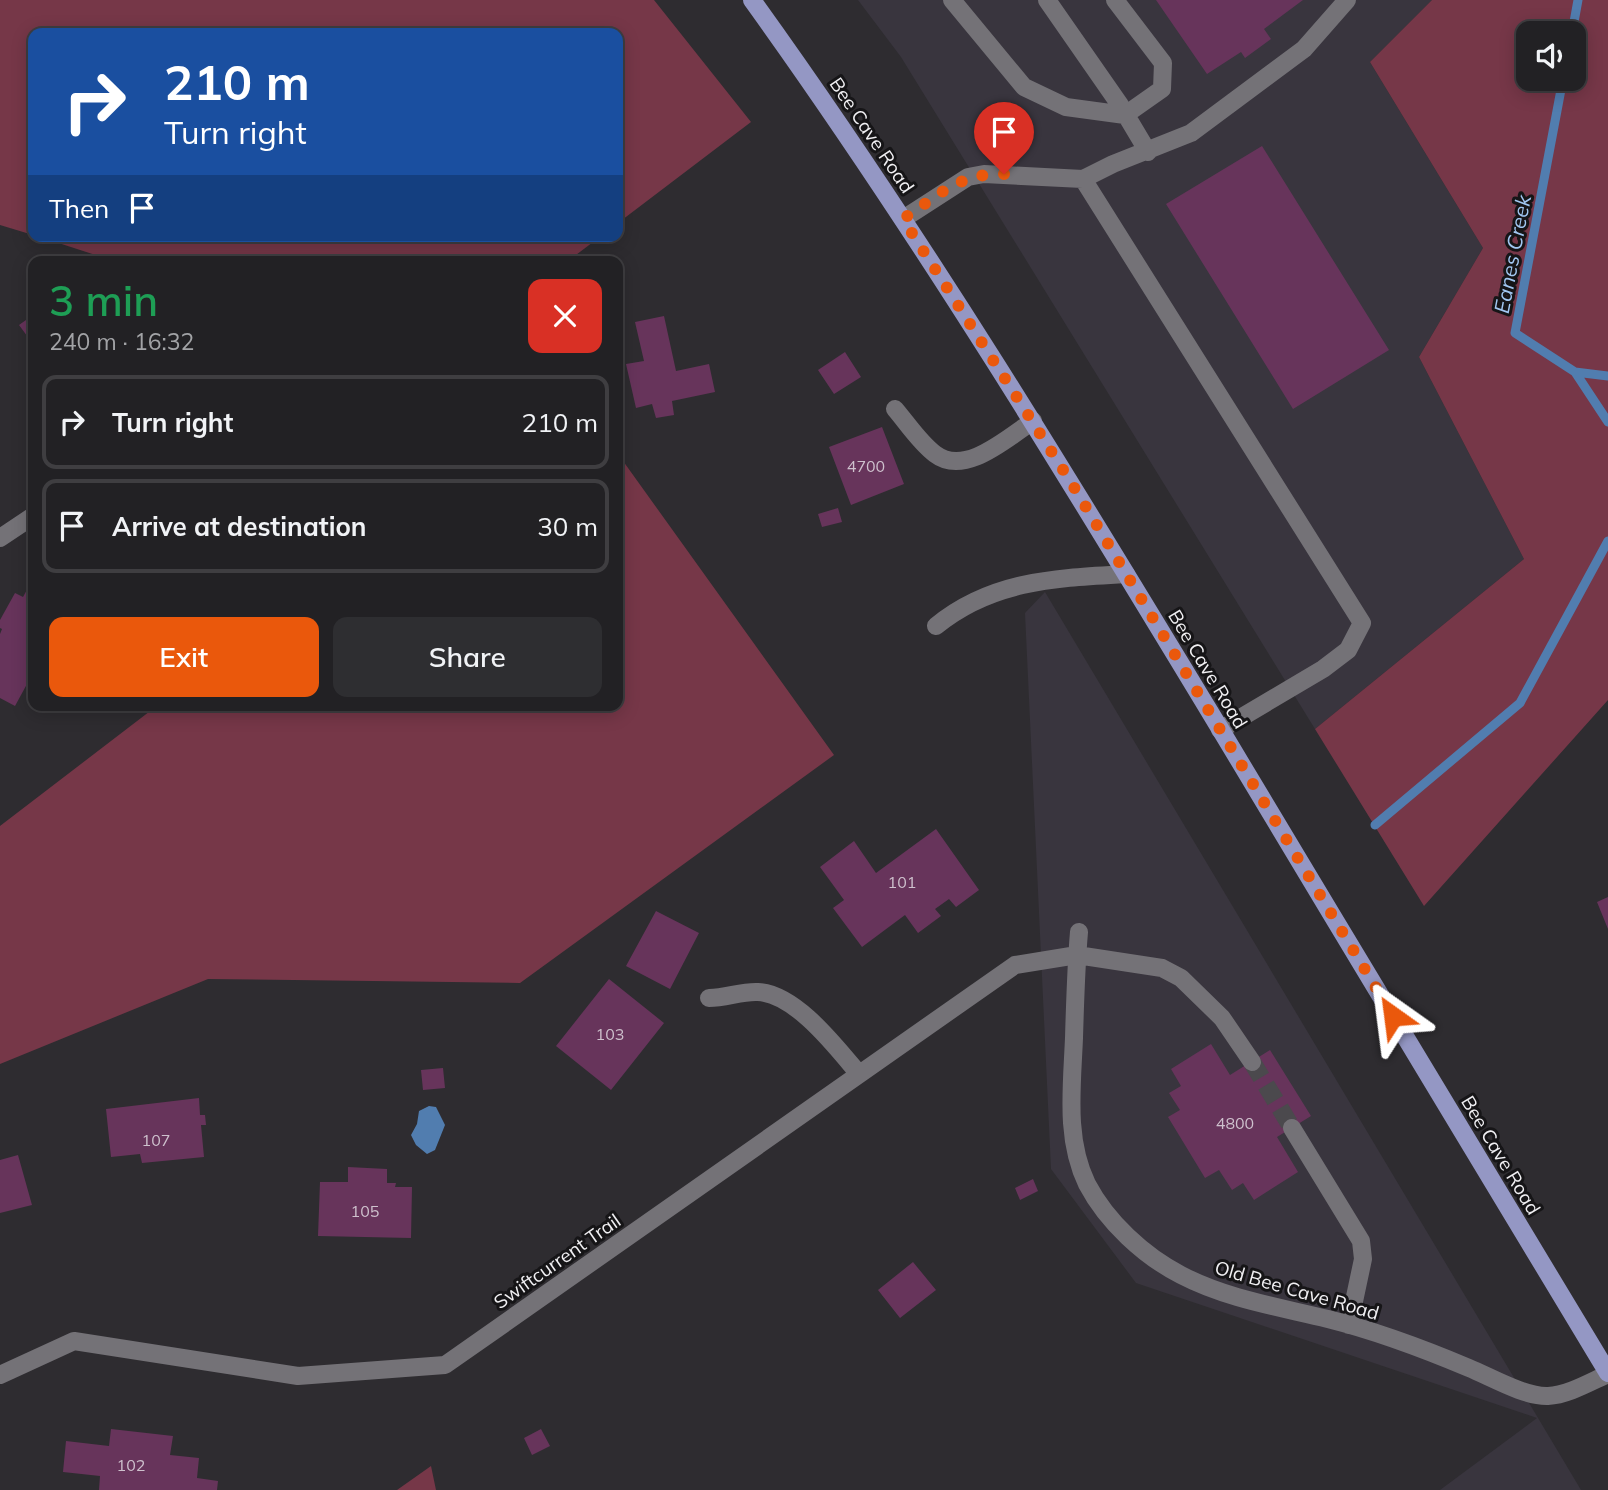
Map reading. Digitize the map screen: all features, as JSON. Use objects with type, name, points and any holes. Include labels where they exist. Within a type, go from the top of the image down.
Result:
[{"type":"main road","name":"Bee Cave Road","points":[[752,0],[903,219],[1033,421],[1608,1374]]},
{"type":"street","points":[[952,0],[1024,87],[1066,107],[1125,115],[1162,89],[1163,63],[1115,0]]},
{"type":"street","points":[[1047,0],[1120,105],[1148,152]]},
{"type":"street","points":[[903,219],[968,177],[984,174],[1083,179],[1191,133],[1304,49],[1347,0]]},
{"type":"street","points":[[1083,179],[1362,623],[1348,650],[1323,669],[1220,730]]},
{"type":"street","points":[[895,409],[935,454],[949,461],[959,462],[972,460],[1033,421]]},
{"type":"street","points":[[0,538],[28,519]]},
{"type":"street","points":[[936,626],[952,613],[999,590],[1034,582],[1126,574]]},
{"type":"street","name":"Old Bee Cave Road","points":[[1079,932],[1072,1088],[1073,1138],[1087,1184],[1102,1209],[1148,1253],[1178,1274],[1208,1288],[1349,1325],[1452,1361],[1537,1395],[1563,1393],[1608,1374]]},
{"type":"street","name":"Swiftcurrent Trail","points":[[0,1375],[75,1341],[298,1376],[445,1365],[1015,965],[1077,956],[1163,968],[1181,978],[1222,1018],[1252,1062]]},
{"type":"street","points":[[709,998],[762,992],[784,1000],[837,1047],[859,1074]]},
{"type":"street","points":[[1292,1128],[1361,1241],[1363,1259],[1349,1325]]},
{"type":"shaded area","points":[[0,0],[654,0],[751,122],[623,219],[623,28],[28,28],[28,233],[0,225]]},
{"type":"shaded area","points":[[858,0],[1432,0],[1370,62],[1483,248],[1419,357],[1524,559],[1315,729],[901,57]]},
{"type":"shaded area","points":[[1432,0],[1608,0],[1608,700],[1424,906],[1315,729],[1524,559],[1419,357],[1483,248],[1370,62]]},
{"type":"shaded area","points":[[55,242],[593,242],[575,256],[99,256]]},
{"type":"shaded area","points":[[623,461],[834,755],[520,983],[208,979],[0,1064],[0,826],[150,711],[623,711]]},
{"type":"shaded area","points":[[1045,592],[1581,1490],[1440,1490],[1537,1418],[1136,1283],[1051,1169],[1025,613]]},
{"type":"shaded area","points":[[431,1466],[436,1490],[397,1490]]},
{"type":"water","points":[[429,1106],[436,1107],[445,1125],[435,1150],[427,1154],[416,1145],[411,1135],[417,1124],[419,1111]]},
{"type":"building","points":[[1156,0],[1303,0],[1264,29],[1271,39],[1245,58],[1241,52],[1207,74]]},
{"type":"building","points":[[1262,146],[1389,350],[1293,409],[1166,204]]},
{"type":"building","points":[[664,316],[676,371],[709,364],[715,392],[672,401],[674,415],[656,418],[652,404],[636,408],[626,364],[644,361],[635,322]]},
{"type":"building","points":[[28,319],[28,337],[19,325]]},
{"type":"building","points":[[845,352],[861,377],[834,394],[818,370]]},
{"type":"building","points":[[882,427],[904,484],[851,505],[829,447]]},
{"type":"building","points":[[838,508],[842,522],[822,527],[818,514]]},
{"type":"building","points":[[28,588],[28,682],[15,706],[0,698],[0,620],[15,593],[23,597]]},
{"type":"building","points":[[936,829],[979,890],[956,907],[949,899],[935,909],[941,916],[918,933],[905,915],[862,947],[833,908],[844,900],[820,867],[854,841],[876,873]]},
{"type":"building","points":[[1608,897],[1608,929],[1597,902]]},
{"type":"building","points":[[656,911],[699,933],[670,989],[626,966]]},
{"type":"building","points":[[609,979],[664,1023],[611,1090],[556,1046]]},
{"type":"building","points":[[1211,1044],[1230,1075],[1270,1050],[1311,1116],[1277,1137],[1298,1172],[1254,1200],[1243,1183],[1232,1190],[1219,1170],[1205,1178],[1168,1117],[1180,1110],[1169,1093],[1181,1086],[1171,1069]]},
{"type":"building","points":[[443,1068],[445,1088],[423,1090],[421,1070]]},
{"type":"building","points":[[199,1098],[200,1115],[205,1115],[206,1125],[201,1125],[204,1157],[142,1163],[140,1154],[111,1157],[106,1109]]},
{"type":"building","points":[[18,1155],[32,1205],[0,1213],[0,1160]]},
{"type":"building","points":[[348,1167],[387,1169],[387,1183],[396,1183],[395,1187],[412,1187],[411,1238],[318,1236],[320,1182],[348,1182]]},
{"type":"building","points":[[1033,1179],[1038,1191],[1020,1200],[1015,1188]]},
{"type":"building","points":[[913,1262],[936,1290],[900,1318],[878,1290]]},
{"type":"building","points":[[111,1429],[173,1436],[170,1455],[199,1458],[197,1478],[218,1481],[217,1490],[99,1490],[100,1476],[63,1472],[66,1441],[109,1446]]},
{"type":"building","points":[[541,1429],[550,1446],[532,1455],[524,1438]]},
{"type":"waterway","name":"Eanes Creek","points":[[1574,21],[1578,0]]},
{"type":"waterway","name":"Eanes Creek","points":[[1561,91],[1515,333],[1575,372],[1608,376]]},
{"type":"waterway","points":[[1575,372],[1608,422]]},
{"type":"waterway","points":[[1375,825],[1520,703],[1608,541]]},
{"type":"tunnel","points":[[1252,1062],[1292,1128]]},
{"type":"route","points":[[1004,174],[968,177],[903,219],[1069,479],[1393,1016]]}]
